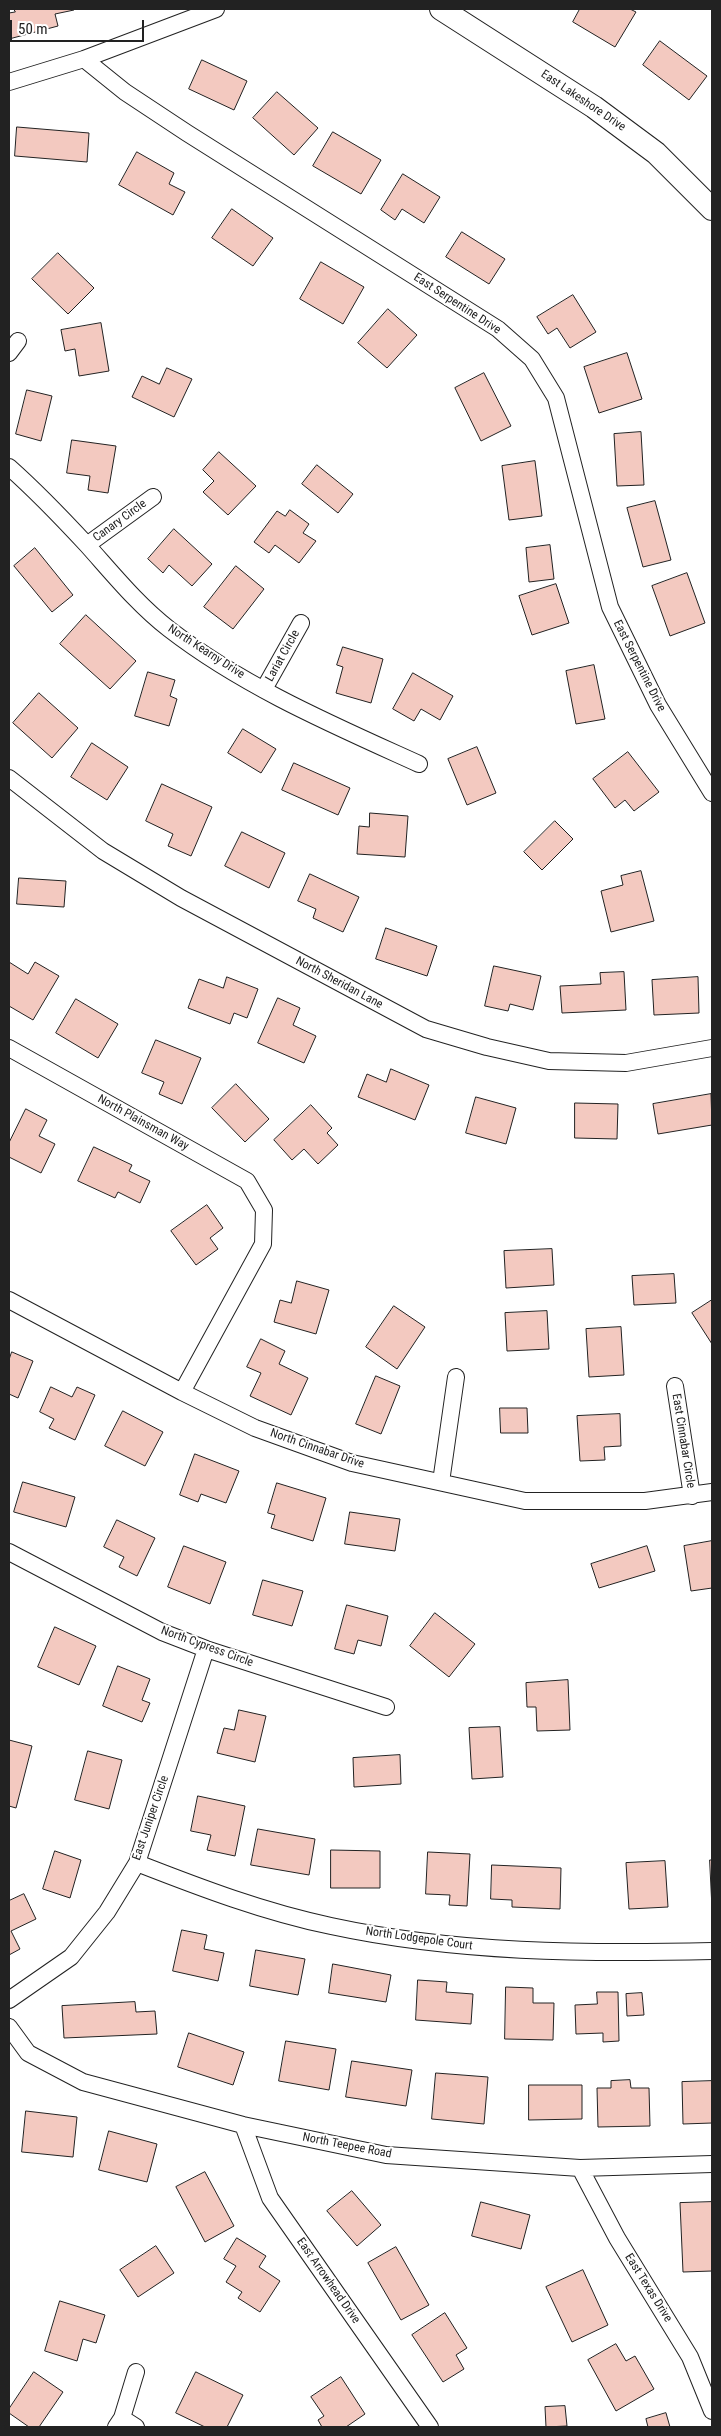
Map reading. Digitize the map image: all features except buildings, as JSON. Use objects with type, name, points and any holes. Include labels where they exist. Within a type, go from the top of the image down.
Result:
[{"type":"main road","name":"East Lakeshore Drive","points":[[441,9],[594,107],[656,153],[712,210]]},
{"type":"street","points":[[9,82],[84,59],[216,9]]},
{"type":"street","name":"East Serpentine Drive","points":[[84,59],[125,92],[187,133],[498,329],[532,359],[556,398],[610,608],[658,705],[704,784],[712,794]]},
{"type":"street","name":"North Kearny Drive","points":[[9,467],[86,545],[128,591],[168,629],[216,661],[302,711],[419,764]]},
{"type":"street","name":"Canary Circle","points":[[86,545],[153,497]]},
{"type":"street","name":"Lariat Circle","points":[[264,689],[302,623]]},
{"type":"street","name":"North Sheridan Lane","points":[[9,778],[103,851],[181,898],[426,1029],[486,1047],[549,1061],[626,1062],[712,1048]]},
{"type":"street","name":"North Plainsman Way","points":[[9,1048],[247,1181],[264,1210],[263,1244],[182,1392]]},
{"type":"street","name":"North Cinnabar Drive","points":[[9,1300],[182,1392],[255,1428],[352,1464],[525,1501],[645,1501],[712,1492]]},
{"type":"street","points":[[441,1482],[456,1377]]},
{"type":"street","name":"East Cinnabar Circle","points":[[675,1386],[692,1496]]},
{"type":"street","name":"North Cypress Circle","points":[[9,1552],[162,1632],[206,1649],[386,1707]]},
{"type":"street","name":"East Juniper Circle","points":[[9,2000],[71,1957],[107,1912],[137,1863],[206,1649]]},
{"type":"street","name":"North Lodgepole Court","points":[[137,1863],[238,1902],[332,1926],[506,1950],[712,1951]]},
{"type":"street","name":"North Teepee Road","points":[[9,2027],[28,2053],[83,2082],[243,2125],[386,2154],[580,2168],[712,2164]]},
{"type":"street","name":"East Arrowhead Drive","points":[[243,2125],[270,2198],[430,2427]]},
{"type":"street","name":"East Texas Drive","points":[[580,2168],[617,2238],[690,2358],[712,2411]]},
{"type":"street","points":[[125,2424],[136,2372]]}]
